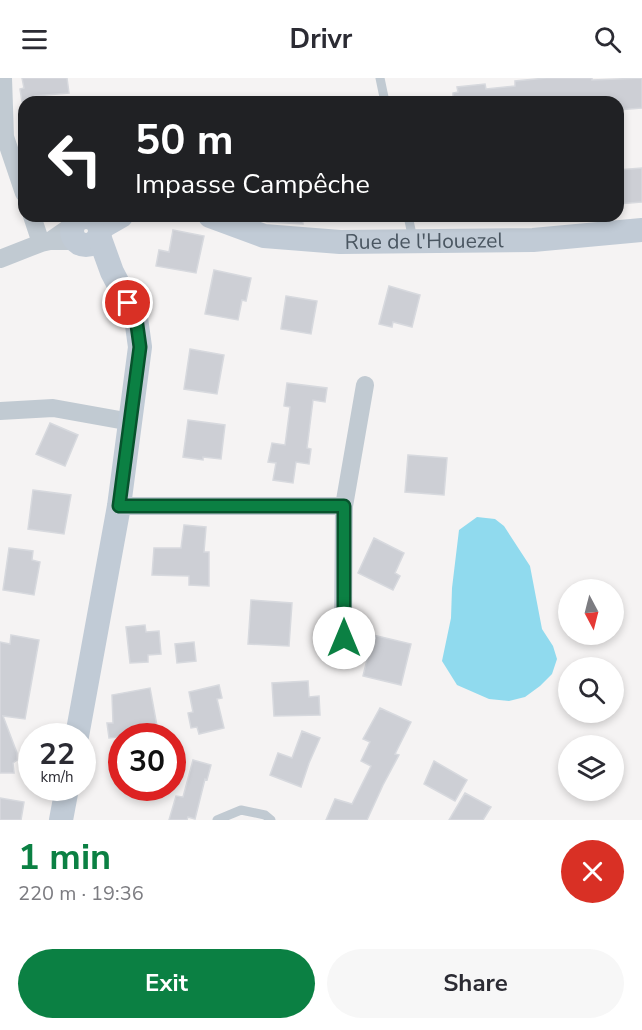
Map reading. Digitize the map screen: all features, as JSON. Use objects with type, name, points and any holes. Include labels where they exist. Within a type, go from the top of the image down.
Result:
[{"type":"street","points":[[3,78],[5,137],[18,175]]},
{"type":"street","points":[[35,222],[46,242]]},
{"type":"street","name":"Rue de l'Houezel","points":[[226,222],[264,236],[340,242],[533,240],[642,230]]},
{"type":"street","points":[[0,259],[91,228],[136,318],[139,329],[140,347],[119,506],[79,723]]},
{"type":"street","points":[[344,638],[344,506],[365,385]]},
{"type":"street","points":[[0,411],[53,408],[131,422]]},
{"type":"street","points":[[119,506],[344,506]]},
{"type":"street","points":[[61,820],[65,801]]},
{"type":"lane","points":[[380,78],[384,96]]},
{"type":"lane","points":[[409,222],[413,241]]},
{"type":"lane","points":[[217,820],[241,810],[265,816],[271,820]]},
{"type":"water","points":[[477,517],[495,519],[504,526],[530,566],[542,629],[553,646],[557,659],[552,674],[540,686],[525,697],[509,701],[489,699],[457,685],[442,661],[451,618],[459,530]]},
{"type":"building","points":[[22,78],[67,78],[69,93],[21,96],[20,89],[24,88]]},
{"type":"building","points":[[546,78],[592,78],[592,80],[642,78],[642,108],[624,110],[624,96],[453,96],[453,93],[458,92],[457,87],[485,84],[486,89],[515,86],[515,81]]},
{"type":"building","points":[[642,168],[642,202],[624,204],[624,170]]},
{"type":"building","points":[[267,222],[303,222],[303,224]]},
{"type":"building","points":[[173,230],[204,236],[196,273],[156,266],[159,250],[169,252]]},
{"type":"building","points":[[214,270],[251,278],[246,301],[242,300],[238,320],[205,314]]},
{"type":"building","points":[[389,286],[420,295],[412,327],[393,322],[392,327],[379,324]]},
{"type":"building","points":[[286,296],[317,301],[311,334],[281,329]]},
{"type":"building","points":[[190,349],[224,355],[217,394],[184,389]]},
{"type":"building","points":[[287,383],[327,388],[325,402],[313,400],[307,448],[311,449],[309,464],[296,462],[293,483],[273,480],[276,463],[268,462],[272,443],[285,445],[290,407],[284,406]]},
{"type":"building","points":[[188,420],[225,425],[221,459],[203,457],[203,460],[183,457]]},
{"type":"building","points":[[50,423],[78,435],[65,466],[36,454]]},
{"type":"building","points":[[408,455],[447,458],[444,495],[405,492]]},
{"type":"building","points":[[33,490],[71,495],[64,534],[28,529]]},
{"type":"building","points":[[184,525],[206,527],[204,552],[209,552],[209,586],[189,585],[189,576],[152,575],[154,548],[181,548]]},
{"type":"building","points":[[374,538],[404,553],[395,573],[400,576],[393,590],[358,573]]},
{"type":"building","points":[[9,548],[33,551],[32,560],[40,562],[34,595],[3,590]]},
{"type":"building","points":[[251,600],[292,603],[289,646],[248,644]]},
{"type":"building","points":[[145,625],[146,632],[159,631],[161,654],[148,655],[148,662],[130,663],[126,627]]},
{"type":"building","points":[[11,635],[39,640],[25,719],[3,716],[17,753],[17,760],[13,763],[14,773],[0,773],[0,642],[10,644]]},
{"type":"building","points":[[373,635],[411,644],[401,685],[363,676]]},
{"type":"building","points":[[194,642],[196,661],[177,663],[175,644]]},
{"type":"building","points":[[308,681],[309,697],[319,696],[320,715],[274,716],[272,683]]},
{"type":"building","points":[[219,685],[222,698],[217,699],[224,728],[199,734],[197,727],[191,728],[188,713],[193,712],[189,692]]},
{"type":"building","points":[[150,688],[156,723],[113,723],[112,695]]},
{"type":"building","points":[[380,708],[411,722],[395,754],[399,755],[367,820],[326,820],[335,799],[352,804],[371,766],[361,761],[370,742],[363,739]]},
{"type":"building","points":[[302,731],[320,738],[301,787],[270,775],[278,753],[292,758]]},
{"type":"building","points":[[193,760],[211,765],[195,819],[188,817],[187,820],[169,820],[175,801],[186,801],[186,786]]},
{"type":"building","points":[[434,761],[467,780],[455,801],[424,784]]},
{"type":"building","points":[[465,793],[491,807],[483,820],[449,820]]},
{"type":"building","points":[[0,798],[24,802],[21,820],[0,820]]},
{"type":"route","points":[[128,303],[139,329],[140,347],[119,506],[344,506],[344,638]]}]
